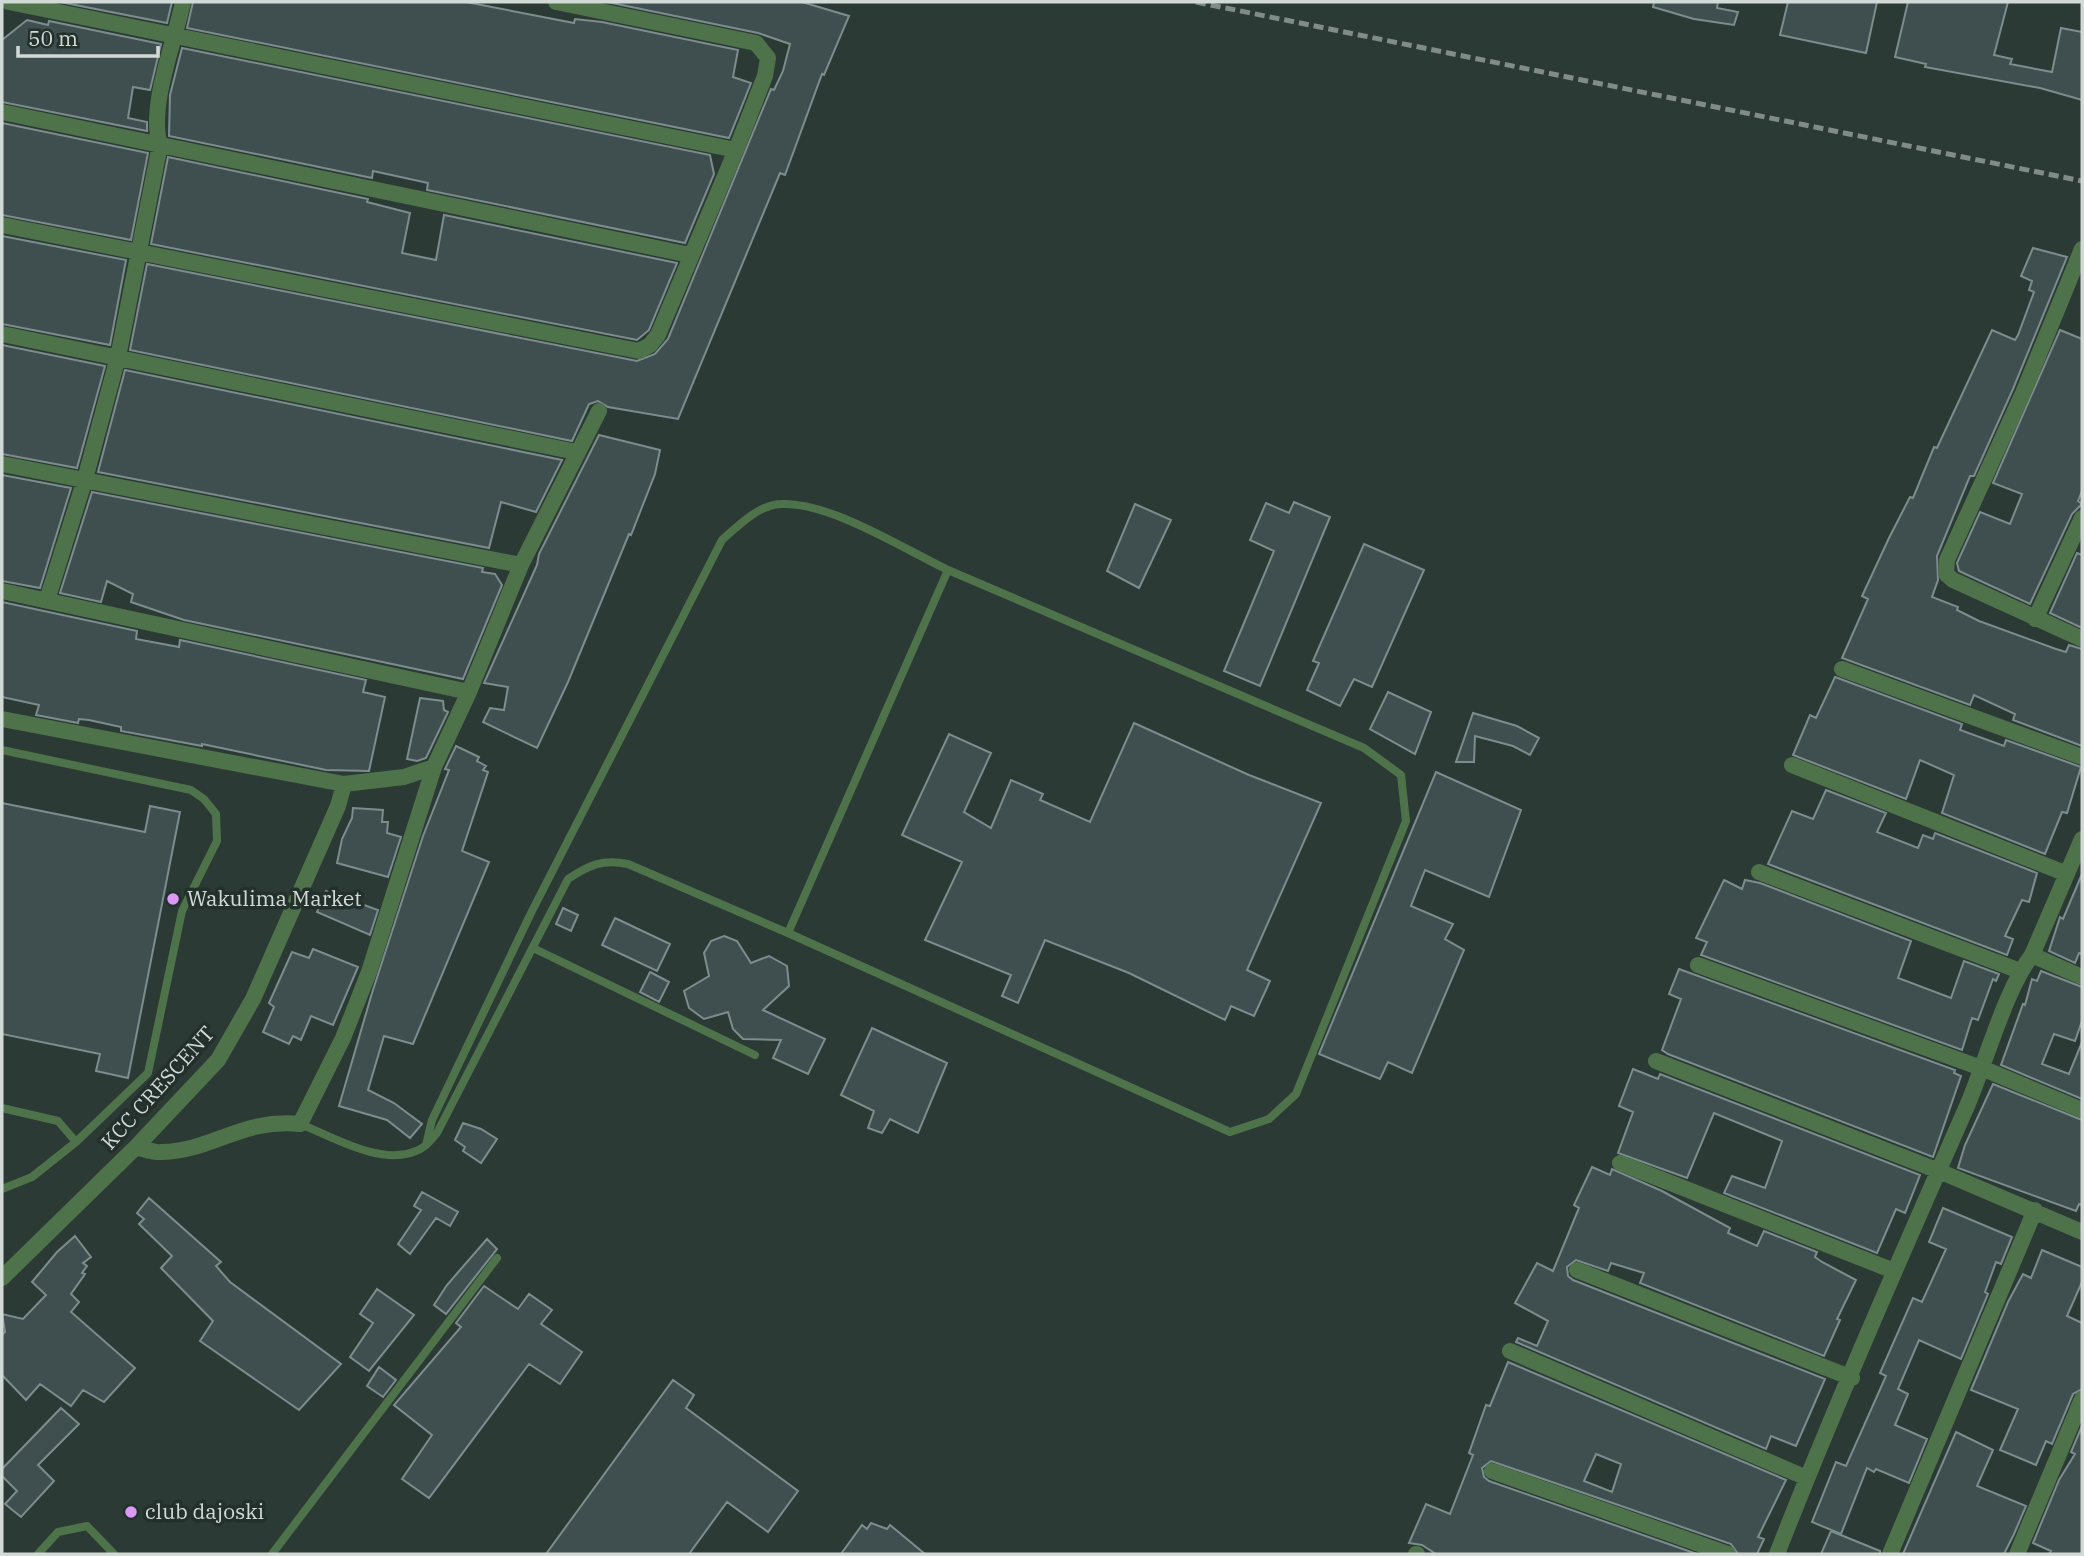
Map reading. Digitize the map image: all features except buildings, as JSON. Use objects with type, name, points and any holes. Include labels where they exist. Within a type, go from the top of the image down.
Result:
[{"type":"street","points":[[9,2],[736,150]]},
{"type":"street","points":[[47,600],[85,479],[118,356],[160,145],[155,130],[158,109],[183,2]]},
{"type":"street","points":[[2,225],[639,351],[650,345],[658,335],[736,150],[765,76],[768,58],[756,43],[556,2]]},
{"type":"street","points":[[2,112],[690,255]]},
{"type":"street","points":[[2082,249],[2023,393],[1947,560],[1945,574],[2082,639]]},
{"type":"street","points":[[2,334],[576,452]]},
{"type":"street","points":[[135,1147],[160,1153],[188,1149],[252,1125],[300,1124],[343,1038],[369,972],[434,767],[469,692],[521,565],[599,411]]},
{"type":"street","points":[[2,464],[521,565]]},
{"type":"street","points":[[2035,619],[2082,517]]},
{"type":"street","points":[[2,591],[469,692]]},
{"type":"street","points":[[1842,669],[2082,757]]},
{"type":"street","points":[[2,719],[344,784],[404,777],[434,767]]},
{"type":"street","points":[[1792,765],[2074,868]]},
{"type":"street","name":"KCC CRESCENT","points":[[2,1278],[135,1147],[218,1060],[232,1040],[333,818],[344,784]]},
{"type":"street","points":[[1777,1554],[1894,1271],[1984,1069],[2020,971],[2032,956],[2074,868],[2082,839]]},
{"type":"street","points":[[1759,872],[2020,971]]},
{"type":"street","points":[[2032,956],[2082,977]]},
{"type":"street","points":[[1698,965],[1984,1069],[2082,1110]]},
{"type":"street","points":[[1656,1061],[1939,1171],[2082,1232]]},
{"type":"street","points":[[1620,1163],[1894,1271]]},
{"type":"street","points":[[1890,1554],[2035,1210]]},
{"type":"street","points":[[1577,1270],[1852,1378]]},
{"type":"street","points":[[1510,1351],[1807,1478]]},
{"type":"street","points":[[2017,1554],[2082,1399]]},
{"type":"street","points":[[1492,1471],[1728,1554]]},
{"type":"lane","points":[[300,1124],[368,1151],[400,1156],[419,1151],[426,1145],[437,1133],[568,879],[589,865],[610,861],[628,864],[788,933],[1230,1132],[1269,1119],[1296,1094],[1406,821],[1401,775],[1364,748],[948,570],[826,511],[780,503],[750,516],[722,540],[531,913],[432,1120],[426,1145]]},
{"type":"lane","points":[[788,933],[948,570]]},
{"type":"lane","points":[[2,750],[191,790],[210,805],[218,825],[213,850],[182,911],[148,1073],[76,1142],[32,1177],[2,1189]]},
{"type":"lane","points":[[533,948],[755,1055]]},
{"type":"lane","points":[[2,1108],[58,1121],[76,1142]]},
{"type":"lane","points":[[272,1554],[497,1258]]},
{"type":"lane","points":[[38,1554],[58,1532],[87,1526],[114,1554]]},
{"type":"railway","points":[[1196,2],[2082,181]]},
{"type":"place","name":"Wakulima Market","points":[[173,899]]},
{"type":"place","name":"club dajoski","points":[[131,1512]]}]
